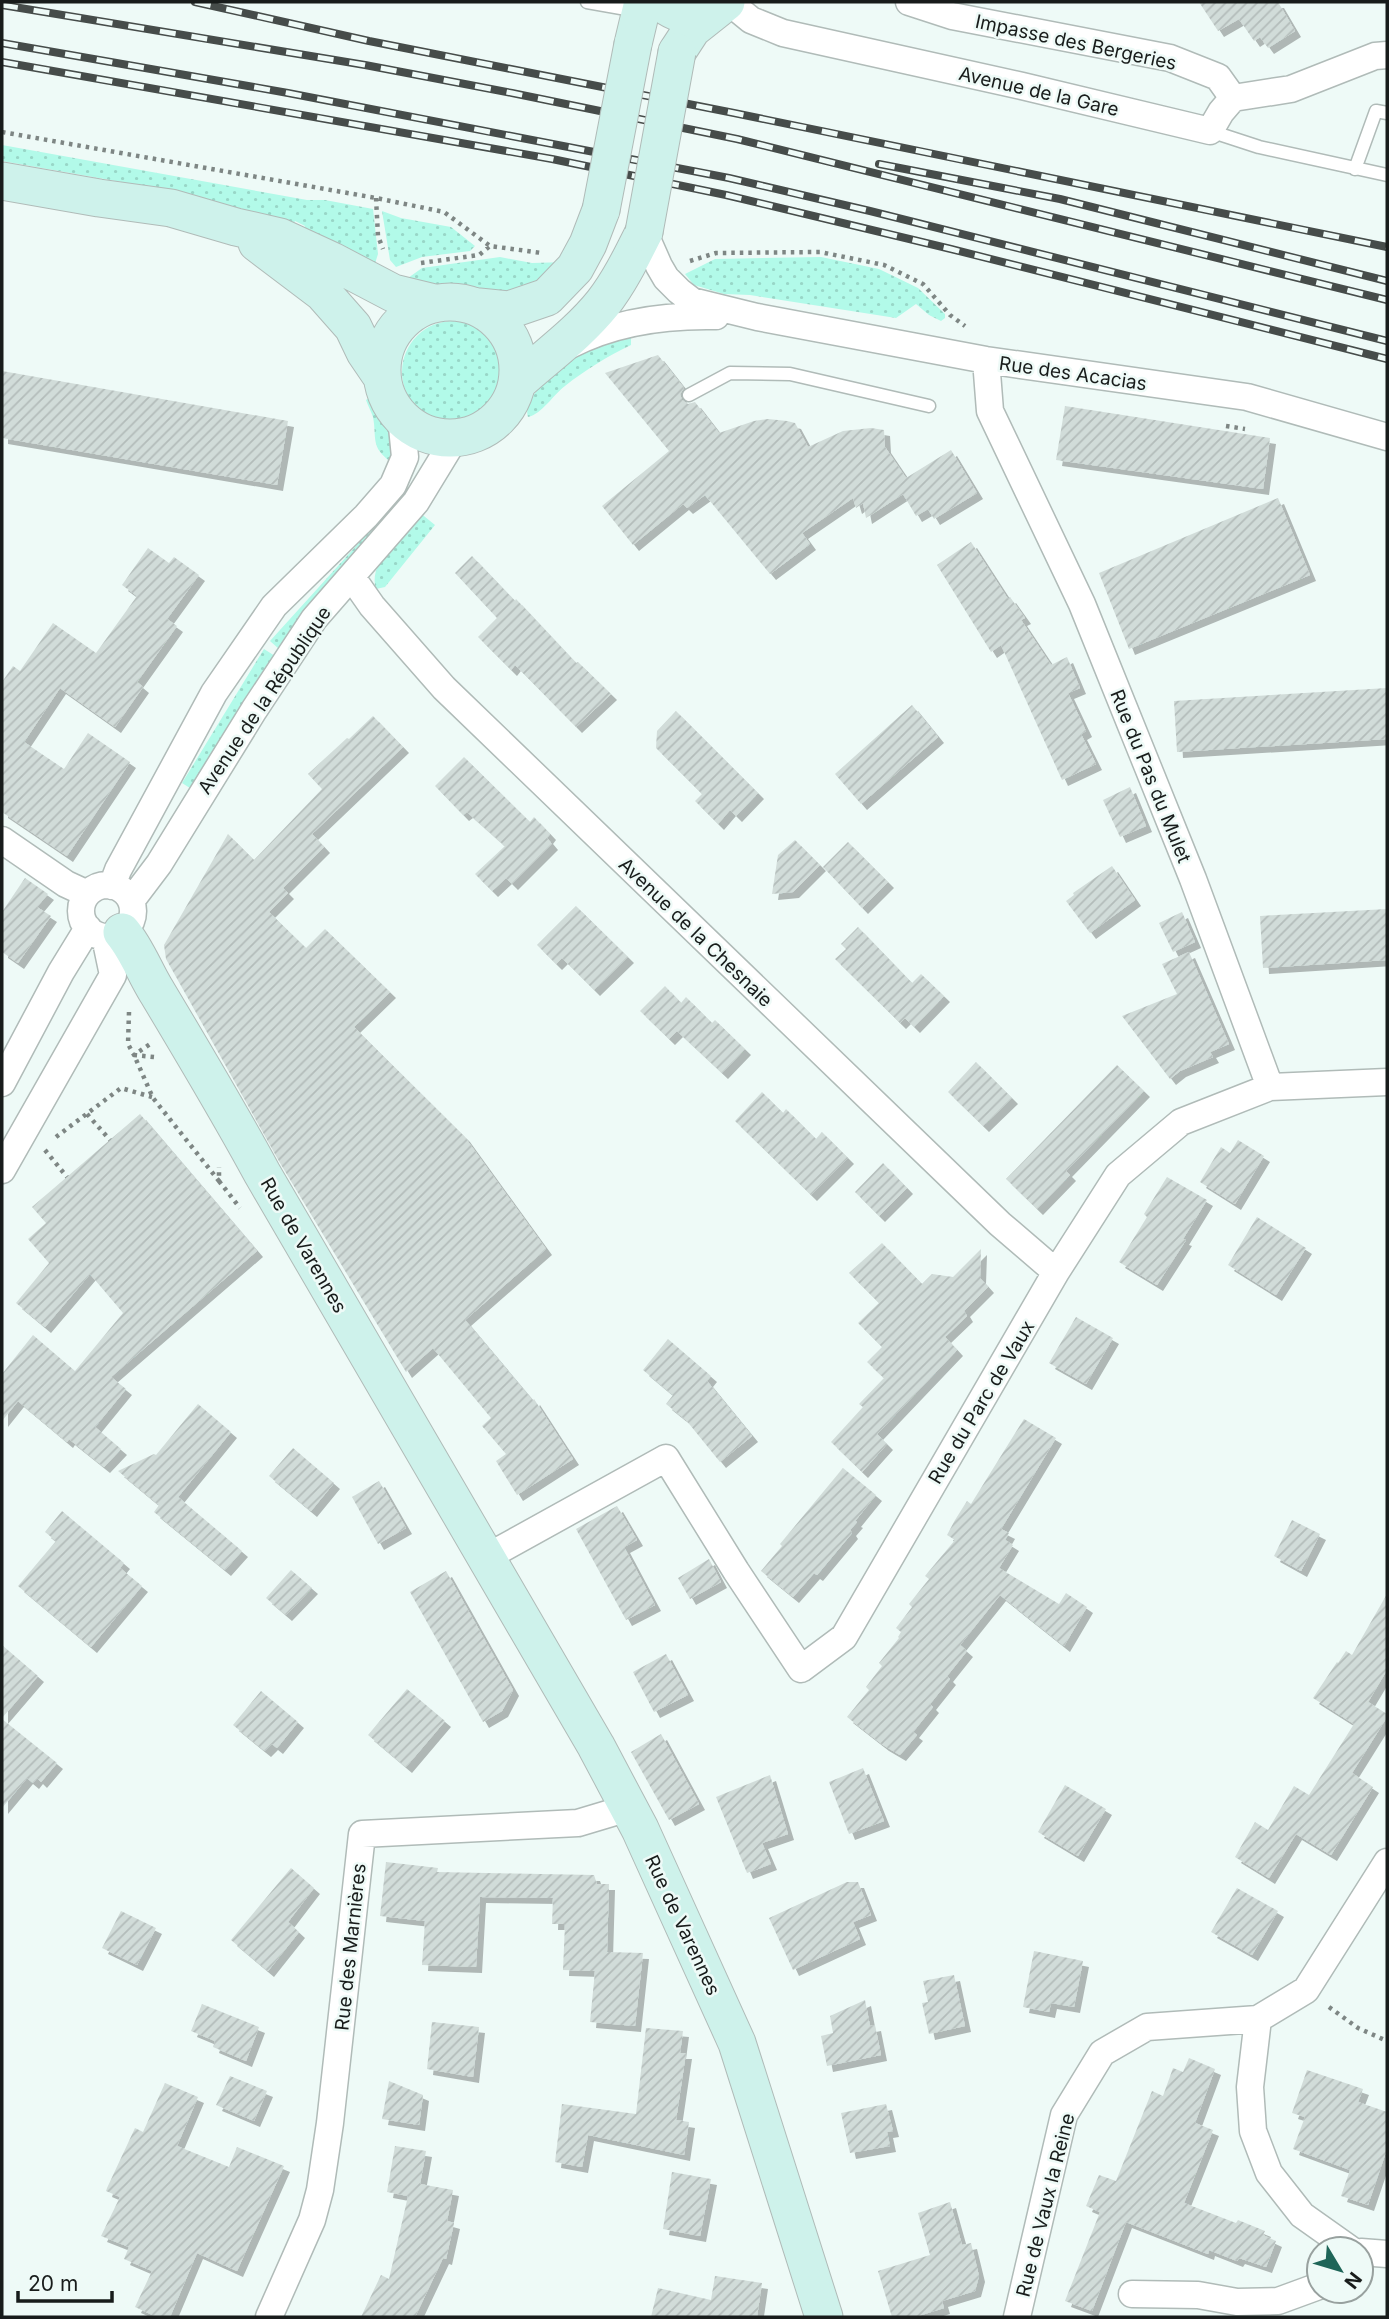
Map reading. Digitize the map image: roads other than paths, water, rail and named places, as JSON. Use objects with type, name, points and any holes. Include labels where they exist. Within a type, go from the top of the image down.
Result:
[{"type":"main road","points":[[382,377],[383,357],[389,338],[416,310],[434,303],[457,301],[479,307],[509,310],[547,297],[575,268],[601,210],[644,15],[674,12],[702,16],[724,5]]},
{"type":"main road","points":[[236,227],[323,293],[353,327],[365,352],[382,377],[388,398],[401,417],[417,429],[435,436],[455,438],[477,433],[496,421],[530,370],[575,334],[602,304],[621,277],[644,232],[677,52],[692,30],[724,5]]},
{"type":"main road","points":[[2,181],[171,208],[280,237],[393,293],[434,303]]},
{"type":"main road","points":[[479,307],[498,320],[511,338],[518,359],[530,370]]},
{"type":"main road","name":"Rue de Varennes","points":[[112,917],[131,943],[155,989],[220,1096],[262,1173],[596,1746],[628,1808],[737,2043],[824,2317]]},
{"type":"street","name":"Impasse des Bergeries","points":[[909,2],[952,16],[1170,58],[1218,77],[1233,98]]},
{"type":"street","name":"Avenue de la Gare","points":[[724,5],[783,33],[1210,131]]},
{"type":"street","points":[[1210,131],[1233,98],[1291,89],[1375,56],[1387,55]]},
{"type":"street","name":"Rue des Acacias","points":[[644,232],[666,278],[692,301],[757,317],[986,360],[1247,397],[1387,437]]},
{"type":"street","name":"Rue des Acacias","points":[[530,370],[580,340],[639,322],[687,315],[757,317]]},
{"type":"street","name":"Rue du Pas du Mulet","points":[[986,360],[990,411],[1082,604],[1193,879],[1270,1087]]},
{"type":"street","name":"Avenue de la République","points":[[112,917],[118,870],[214,693],[274,606],[366,516],[393,485],[405,457],[401,417]]},
{"type":"street","name":"Avenue de la République","points":[[2,1083],[61,972],[159,864],[314,619],[416,502],[455,438]]},
{"type":"street","name":"Avenue de la Chesnaie","points":[[349,579],[358,586],[372,606],[435,678],[464,707],[990,1214],[1056,1272]]},
{"type":"street","points":[[2,840],[79,890],[85,897],[82,913],[112,917],[113,975],[2,1170]]},
{"type":"street","points":[[1270,1087],[1387,1082]]},
{"type":"street","name":"Rue du Parc de Vaux","points":[[486,1557],[666,1458],[801,1669],[844,1637],[1056,1272],[1118,1175],[1181,1122],[1270,1087]]},
{"type":"street","name":"Rue des Marnières","points":[[269,2317],[312,2220],[320,2190],[362,1834],[578,1823],[628,1808]]},
{"type":"street","name":"Rue de Vaux la Reine","points":[[1017,2317],[1065,2115],[1102,2053],[1147,2027],[1258,2020],[1306,1990],[1387,1862]]},
{"type":"street","points":[[1258,2020],[1250,2087],[1253,2131],[1269,2173],[1302,2215],[1330,2235]]},
{"type":"street","points":[[1132,2294],[1198,2295],[1237,2302],[1278,2301],[1305,2291]]},
{"type":"lane","points":[[587,2],[644,15]]},
{"type":"lane","points":[[1355,169],[1376,111],[1387,113]]},
{"type":"lane","name":"Avenue de la Gare","points":[[1210,131],[1259,147],[1387,174]]},
{"type":"lane","points":[[689,395],[730,373],[790,374],[929,406]]},
{"type":"railway","points":[[195,2],[369,41],[1387,247]]},
{"type":"railway","points":[[2,5],[365,65],[737,139],[1387,300]]},
{"type":"railway","points":[[2,43],[288,93],[729,178],[1387,341]]},
{"type":"railway","points":[[2,62],[552,159],[726,195],[1387,359]]},
{"type":"railway","points":[[879,164],[1060,199],[1387,281]]}]
